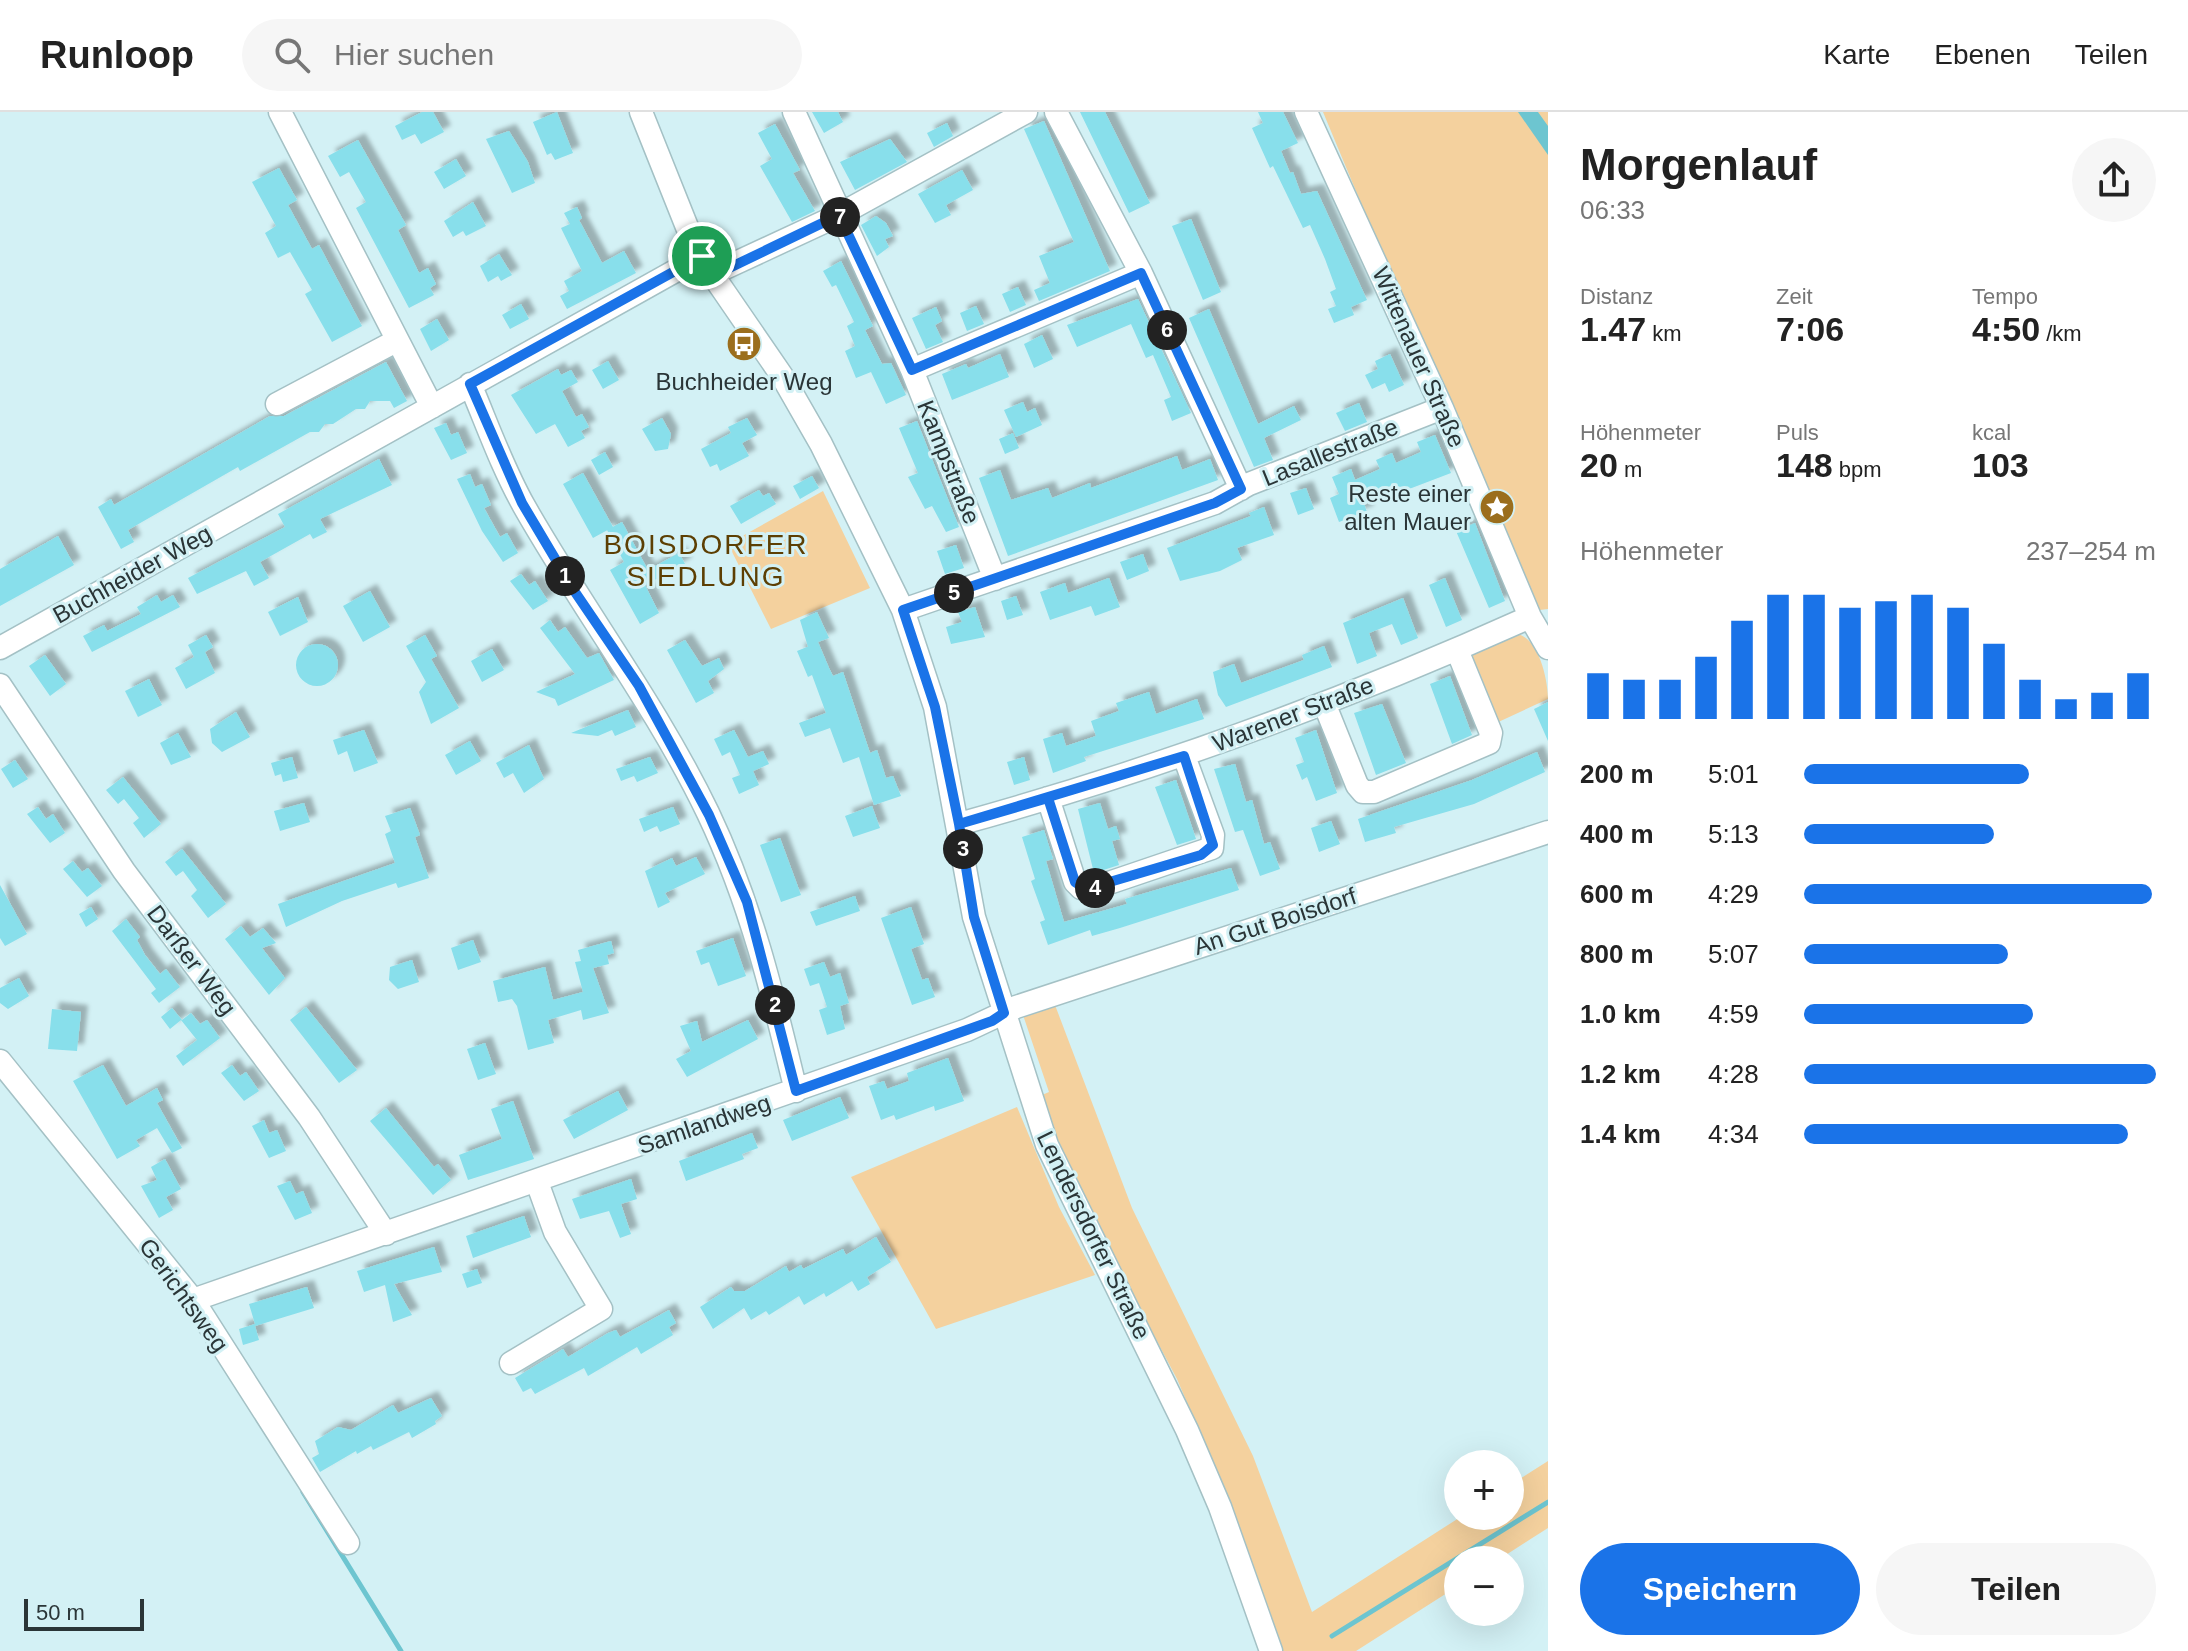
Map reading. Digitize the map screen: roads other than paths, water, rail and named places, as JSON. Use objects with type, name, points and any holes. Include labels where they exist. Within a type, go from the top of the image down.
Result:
[{"type":"street","points":[[280,112],[432,407]]},
{"type":"street","name":"Lendersdorfer Straße","points":[[641,112],[675,202],[707,265],[782,376],[821,444],[903,610],[935,707],[974,917],[1059,1174],[1187,1430],[1220,1507],[1271,1651]]},
{"type":"street","name":"Kampstraße","points":[[794,112],[912,370],[995,579]]},
{"type":"street","name":"Buchheider Weg","points":[[0,648],[470,384],[707,265],[839,215],[1026,112]]},
{"type":"street","points":[[1056,112],[1141,273],[1241,489]]},
{"type":"street","name":"Wittenauer Straße","points":[[1306,112],[1442,408],[1530,617],[1548,648]]},
{"type":"street","points":[[912,370],[1141,273]]},
{"type":"street","points":[[277,404],[396,341]]},
{"type":"street","points":[[470,384],[522,503],[575,592],[655,713],[709,815],[747,902],[796,1091]]},
{"type":"street","name":"Lasallestraße","points":[[903,610],[1215,503],[1241,489],[1442,408]]},
{"type":"street","name":"Warener Straße","points":[[959,824],[1184,756],[1457,650],[1530,617]]},
{"type":"street","points":[[1324,703],[1357,785],[1363,792],[1374,792],[1489,743],[1491,733],[1457,650]]},
{"type":"street","name":"Darßer Weg","points":[[0,685],[124,871],[309,1117],[386,1234]]},
{"type":"street","points":[[1048,798],[1075,882],[1081,888],[1094,888],[1201,855],[1212,848],[1213,835],[1184,756]]},
{"type":"street","name":"An Gut Boisdorf","points":[[1004,1013],[1168,955],[1548,832]]},
{"type":"street","name":"Samlandweg","points":[[193,1300],[796,1091],[992,1021],[1004,1013]]},
{"type":"street","name":"Gerichtsweg","points":[[0,1061],[193,1300],[348,1543]]},
{"type":"street","points":[[511,1363],[601,1309],[555,1232],[537,1182]]},
{"type":"water","points":[[1518,112],[1538,112],[1548,126],[1548,155]]},
{"type":"waterway","points":[[303,1492],[401,1651]]},
{"type":"waterway","points":[[1332,1636],[1548,1502]]},
{"type":"place","name":"Buchheider Weg","points":[[744,344]]},
{"type":"place","name":"Reste einer alten Mauer","points":[[1497,507]]},
{"type":"district","name":"BOISDORFER SIEDLUNG","points":[[706,560]]}]
